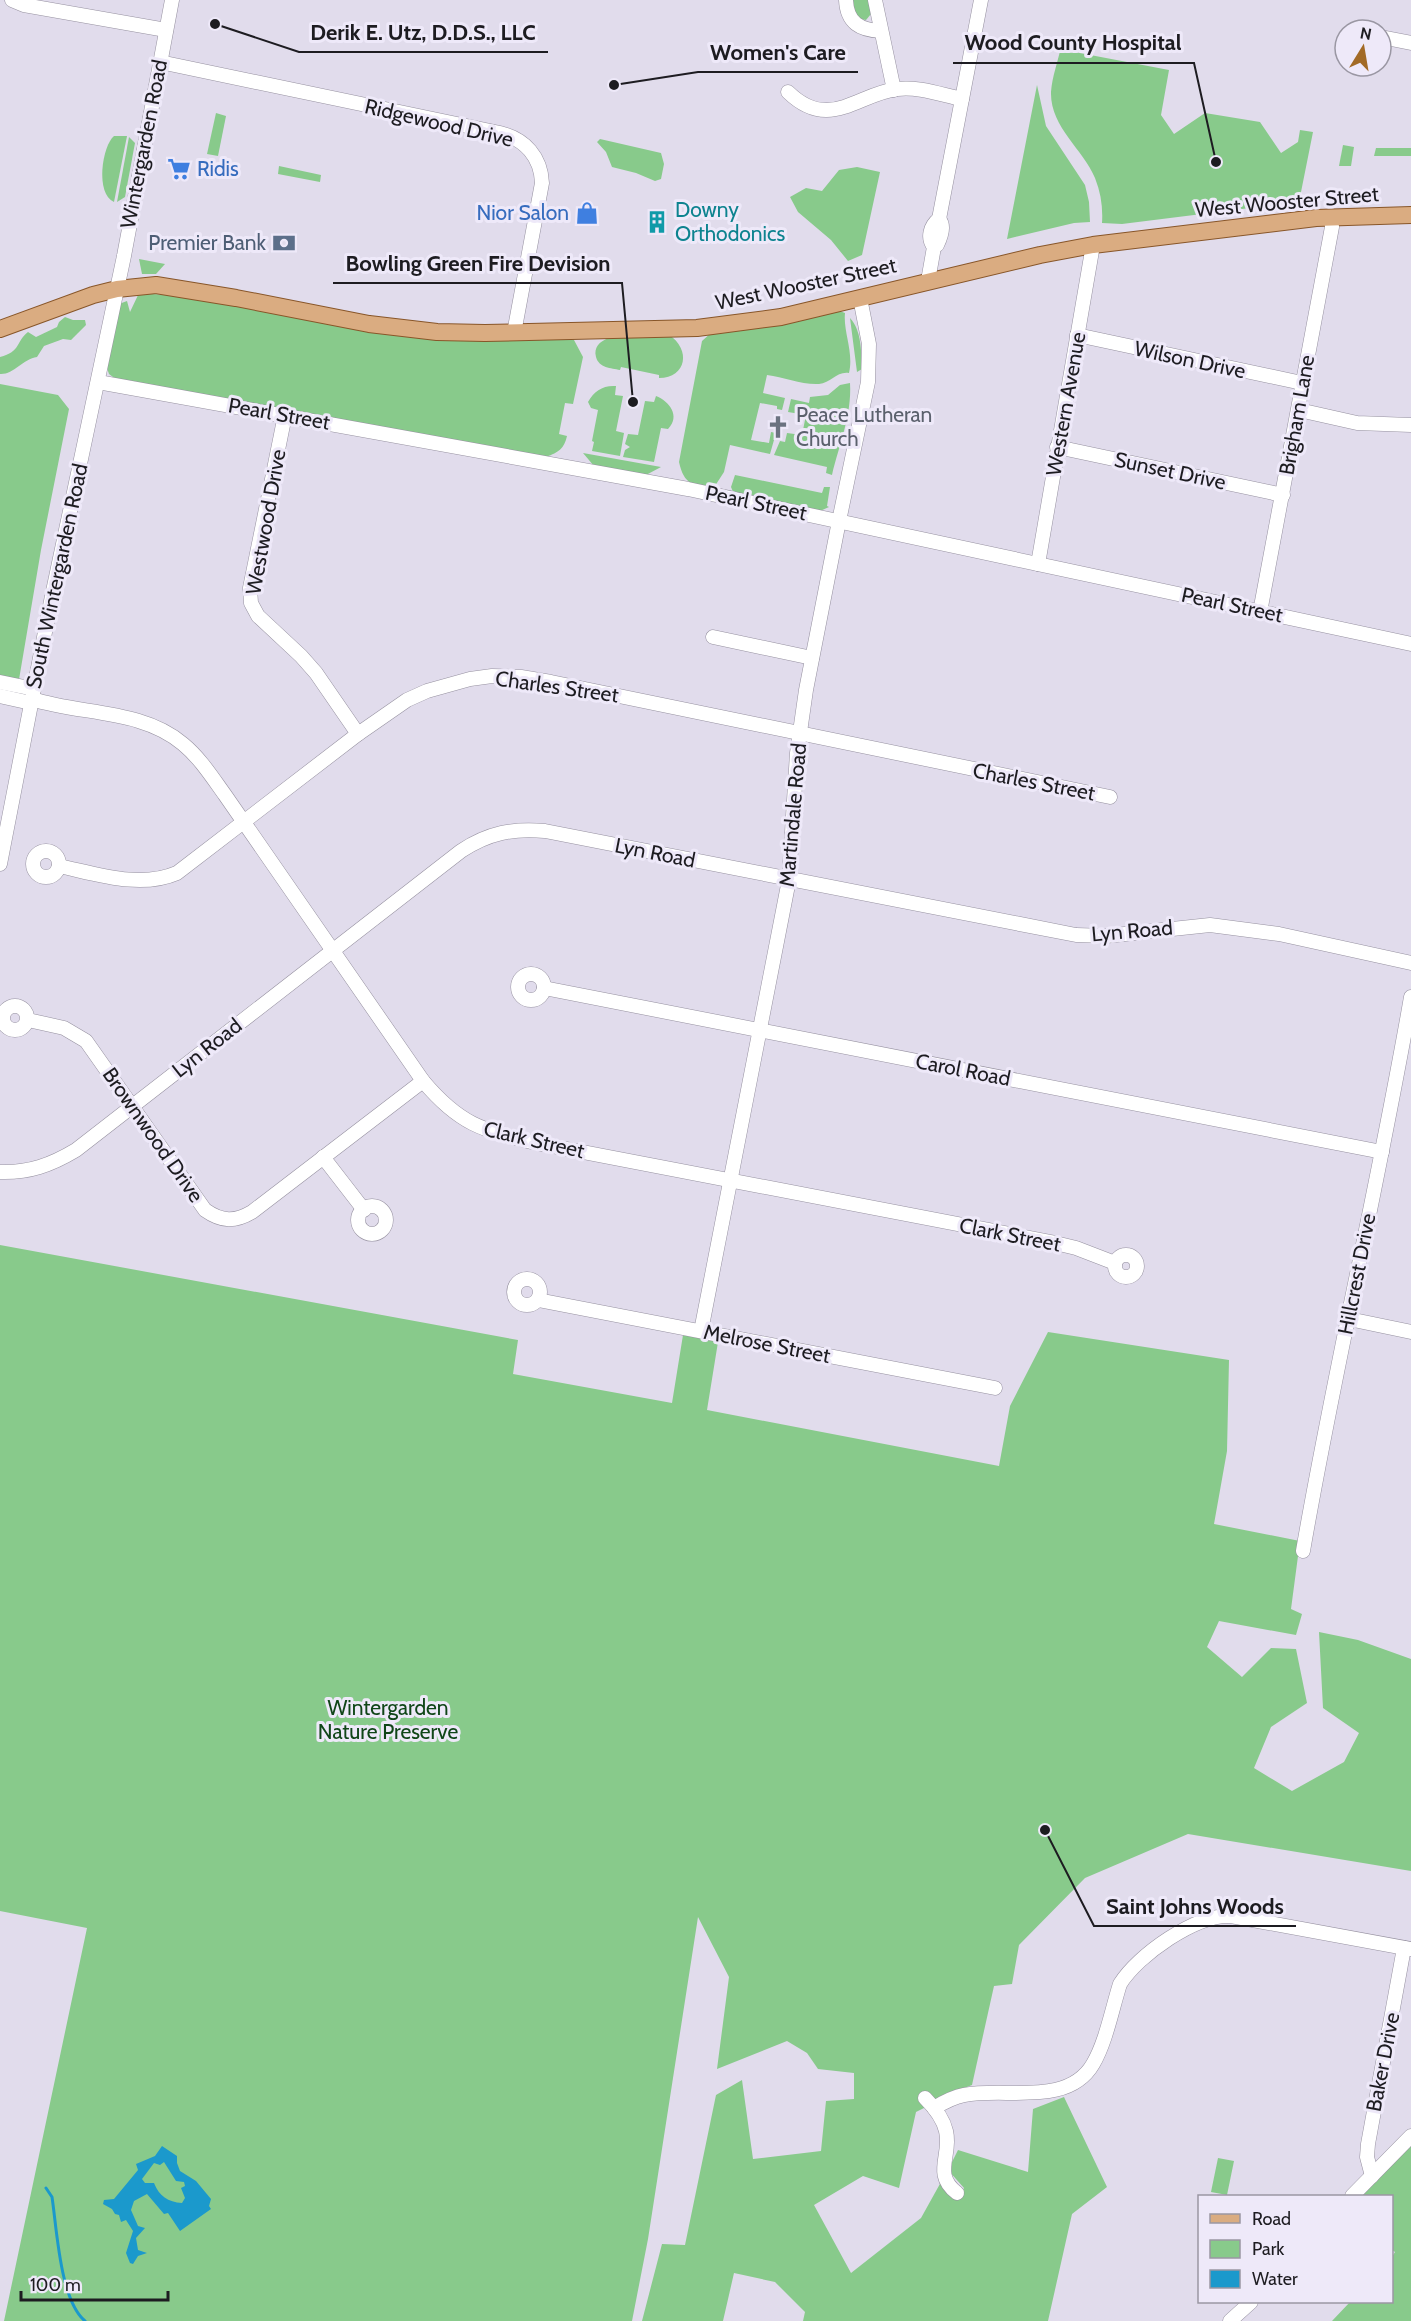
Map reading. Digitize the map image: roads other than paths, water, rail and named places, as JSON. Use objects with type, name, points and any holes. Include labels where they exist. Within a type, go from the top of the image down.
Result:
[{"type":"main road","name":"West Wooster Street","points":[[0,329],[58,306],[117,289],[156,285],[178,287],[404,329],[437,332],[514,333],[697,328],[781,317],[928,281],[1093,245],[1330,217],[1411,215]]},
{"type":"street","points":[[12,0],[24,5],[166,30]]},
{"type":"street","name":"Wintergarden Road","points":[[117,289],[172,0]]},
{"type":"street","points":[[846,0],[849,15],[857,26],[882,31]]},
{"type":"street","points":[[875,0],[894,90]]},
{"type":"street","points":[[928,281],[934,247],[942,232],[939,219],[981,0]]},
{"type":"street","points":[[1393,39],[1411,43]]},
{"type":"street","name":"Ridgewood Drive","points":[[160,62],[500,133],[520,141],[531,150],[538,162],[542,183],[514,333]]},
{"type":"street","points":[[788,93],[807,105],[836,110],[894,90],[921,90],[962,99]]},
{"type":"street","name":"Brigham Lane","points":[[1260,612],[1332,227],[1330,217]]},
{"type":"street","name":"Western Avenue","points":[[1038,564],[1093,245]]},
{"type":"street","name":"South Wintergarden Road","points":[[0,864],[117,289]]},
{"type":"street","name":"Martindale Road","points":[[701,1331],[789,880],[797,753],[812,658],[868,382],[869,344],[860,298]]},
{"type":"street","name":"Wilson Drive","points":[[1077,335],[1302,383]]},
{"type":"street","name":"Pearl Street","points":[[98,382],[677,487],[1411,644]]},
{"type":"street","points":[[1299,410],[1357,423],[1411,425]]},
{"type":"street","name":"Westwood Drive","points":[[285,415],[250,588],[251,603],[258,616],[285,639],[316,673],[358,734]]},
{"type":"street","name":"Sunset Drive","points":[[1058,447],[1283,495]]},
{"type":"street","points":[[713,637],[812,658]]},
{"type":"street","name":"Charles Street","points":[[59,866],[140,881],[163,879],[189,866],[388,712],[427,691],[470,679],[492,676],[521,677],[551,682],[1110,797]]},
{"type":"street","points":[[0,682],[33,697]]},
{"type":"street","points":[[0,696],[33,697]]},
{"type":"street","name":"Clark Street","points":[[33,697],[144,723],[171,735],[183,744],[201,762],[423,1081],[452,1112],[476,1127],[496,1134],[1051,1242],[1076,1248],[1115,1263]]},
{"type":"street","name":"Lyn Road","points":[[0,1172],[29,1171],[57,1161],[76,1150],[467,847],[487,837],[516,830],[545,831],[1076,934],[1106,936],[1210,925],[1279,934],[1411,963]]},
{"type":"street","name":"Carol Road","points":[[544,988],[1382,1152]]},
{"type":"street","name":"Hillcrest Drive","points":[[1304,1551],[1411,997]]},
{"type":"street","name":"Brownwood Drive","points":[[28,1020],[59,1026],[80,1036],[94,1051],[205,1210],[221,1219],[236,1220],[243,1217],[423,1081]]},
{"type":"street","points":[[323,1157],[364,1210]]},
{"type":"street","name":"Melrose Street","points":[[538,1300],[995,1388]]},
{"type":"street","points":[[1349,1319],[1411,1332]]},
{"type":"street","points":[[957,2193],[944,2178],[947,2134],[930,2103],[963,2095],[1040,2092],[1076,2083],[1088,2072],[1096,2057],[1120,1984],[1126,1975],[1143,1959],[1185,1928],[1207,1918],[1231,1916],[1408,1948]]},
{"type":"street","name":"Baker Drive","points":[[1372,2176],[1367,2157],[1368,2144],[1408,1948]]},
{"type":"street","points":[[1353,2195],[1411,2136]]},
{"type":"street","points":[[1230,2321],[1249,2303]]},
{"type":"water","points":[[162,2146],[177,2156],[180,2171],[196,2181],[211,2199],[209,2206],[211,2209],[180,2231],[168,2213],[164,2214],[147,2194],[134,2201],[131,2210],[138,2226],[145,2228],[136,2238],[138,2250],[147,2253],[138,2256],[133,2264],[130,2263],[126,2253],[133,2231],[126,2220],[121,2222],[119,2215],[103,2204],[104,2200],[114,2199],[138,2170],[136,2164],[155,2156]],"holes":[[[164,2162],[176,2181],[184,2182],[185,2186],[181,2188],[185,2198],[182,2203],[165,2198],[154,2183],[145,2183],[142,2179],[154,2163],[160,2165]]]},
{"type":"waterway","points":[[46,2188],[52,2197],[65,2281],[70,2297],[85,2321]]},
{"type":"place","name":"Derik E. Utz, D.D.S., LLC","points":[[215,24]]},
{"type":"place","name":"Women's Care","points":[[614,85]]},
{"type":"place","name":"Wood County Hospital","points":[[1216,162]]},
{"type":"place","name":"Ridis","points":[[179,169]]},
{"type":"place","name":"Nior Salon","points":[[587,213]]},
{"type":"place","name":"Downy Orthodonics","points":[[657,222]]},
{"type":"place","name":"Premier Bank","points":[[284,243]]},
{"type":"place","name":"Bowling Green Fire Devision","points":[[633,402]]},
{"type":"place","name":"Peace Lutheran Church","points":[[778,427]]},
{"type":"place","name":"Saint Johns Woods","points":[[1045,1830]]},
{"type":"park label","name":"Wintergarden Nature Preserve","points":[[388,1720]]}]
